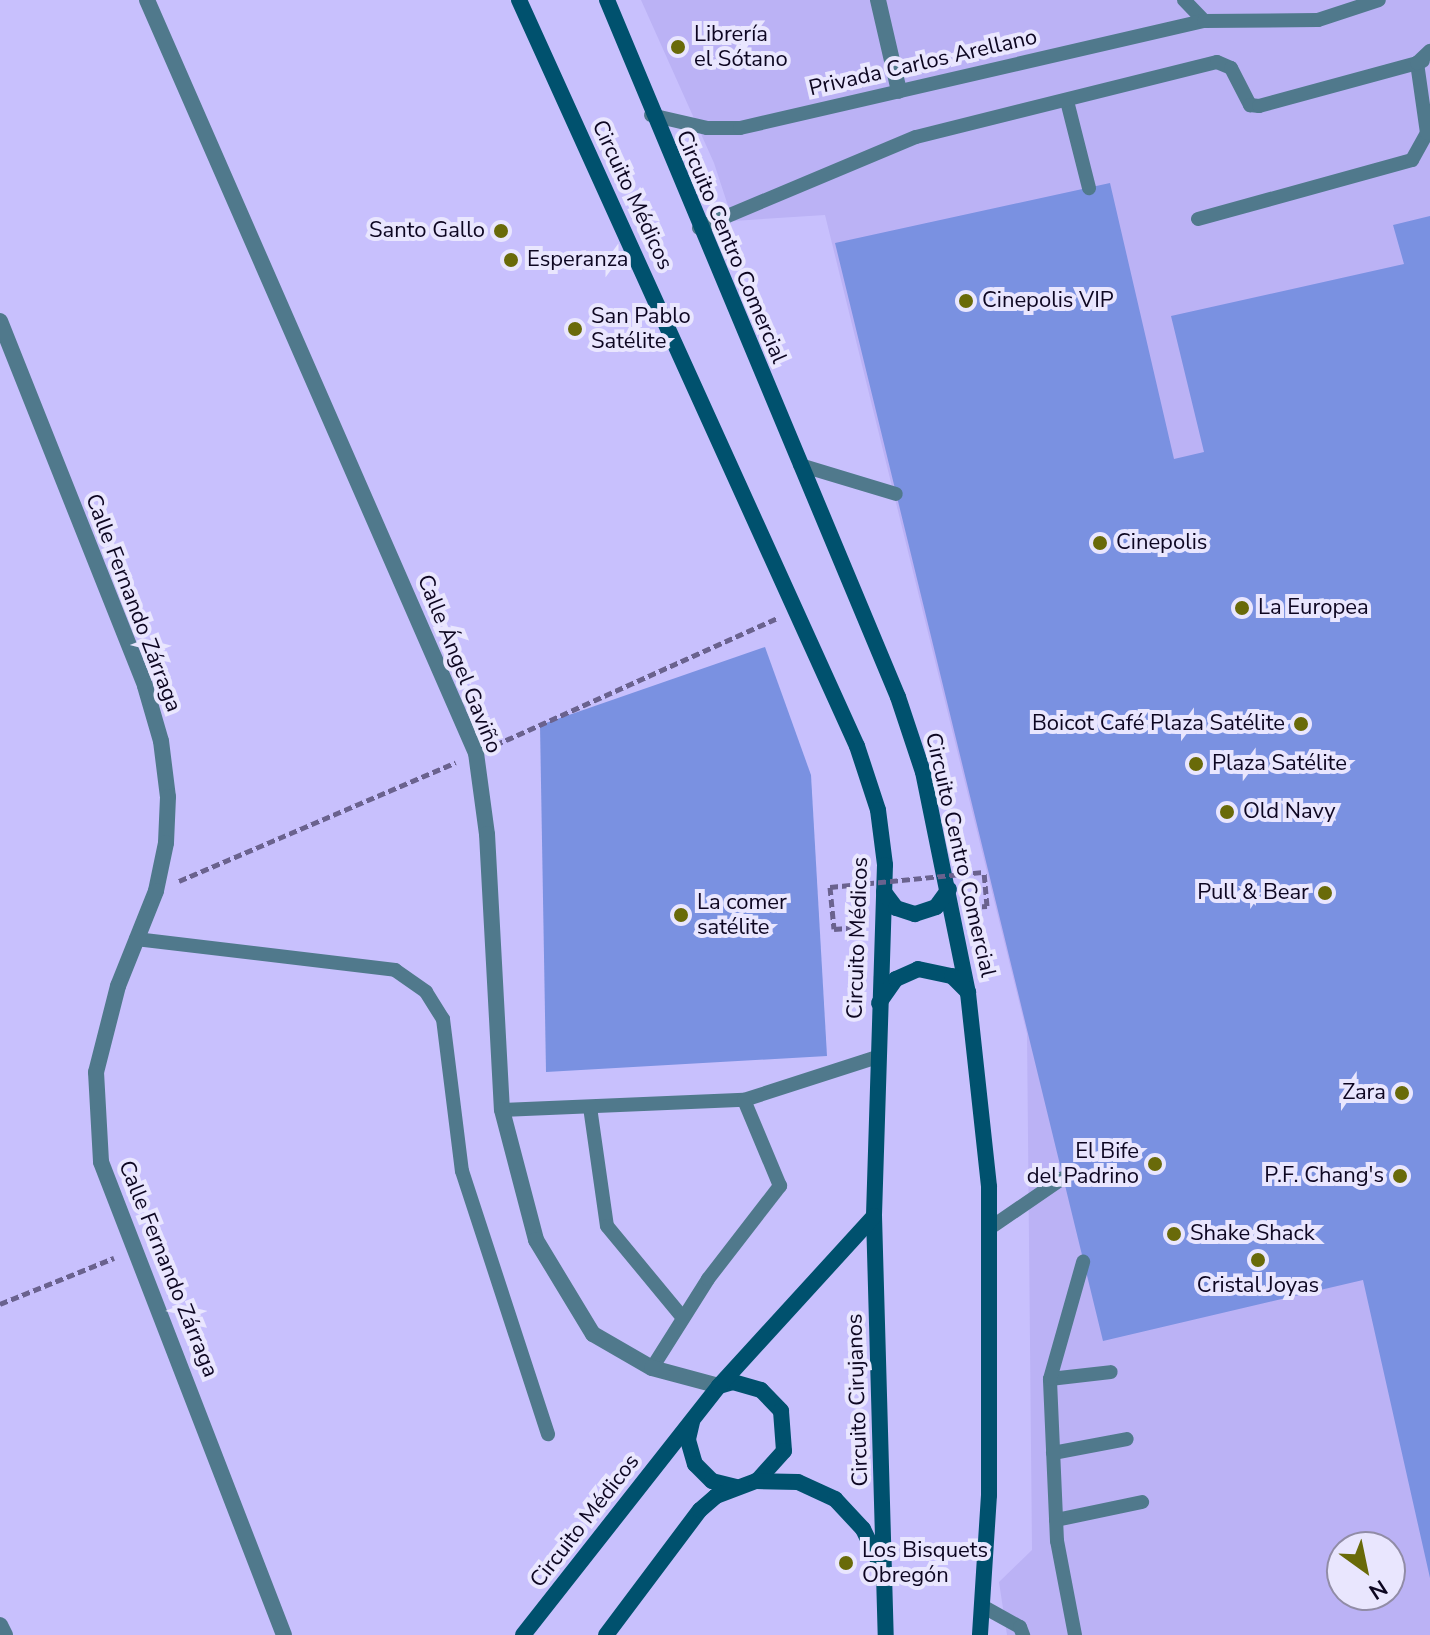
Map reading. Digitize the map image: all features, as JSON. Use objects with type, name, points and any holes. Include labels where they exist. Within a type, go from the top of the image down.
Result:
[{"type":"main road","name":"Circuito Médicos","points":[[519,0],[796,609],[871,787],[882,839],[884,892],[877,1009],[874,1216],[719,1386],[523,1635]]},
{"type":"main road","name":"Circuito Centro Comercial","points":[[607,0],[651,115],[898,697],[923,772],[968,993],[990,1228],[989,1495],[980,1635]]},
{"type":"main road","points":[[884,892],[896,908],[915,914],[936,907],[949,889]]},
{"type":"main road","points":[[877,1009],[896,979],[918,969],[952,976],[968,993]]},
{"type":"main road","name":"Circuito Cirujanos","points":[[874,1216],[886,1635]]},
{"type":"main road","points":[[719,1386],[733,1382],[761,1390],[781,1411],[784,1451],[756,1481]]},
{"type":"main road","points":[[699,1410],[688,1440],[695,1464],[712,1481],[736,1487]]},
{"type":"main road","name":"Circuito Cirujanos","points":[[606,1635],[700,1510],[736,1487],[756,1481],[798,1482],[835,1499],[863,1529],[885,1583]]},
{"type":"street","name":"Calle Ángel Gaviño","points":[[147,0],[476,753],[487,834],[502,1110],[536,1240],[593,1334],[652,1368],[719,1386]]},
{"type":"street","points":[[878,0],[899,91]]},
{"type":"street","name":"Calle Fernando Zárraga","points":[[0,321],[145,686],[161,741],[166,843],[156,891],[136,939],[105,1034],[96,1110],[101,1162],[284,1635]]},
{"type":"street","points":[[0,1625],[5,1635]]},
{"type":"lane","points":[[1184,0],[1204,21]]},
{"type":"lane","name":"Privada Carlos Arellano","points":[[651,115],[707,128],[740,128],[1204,21],[1318,20],[1379,0]]},
{"type":"lane","points":[[1198,219],[1412,160],[1427,133],[1423,61],[1430,51]]},
{"type":"lane","points":[[699,228],[891,146],[1217,62],[1231,68],[1250,105],[1259,106],[1423,61]]},
{"type":"lane","points":[[1067,101],[1089,188]]},
{"type":"lane","points":[[800,465],[896,494]]},
{"type":"lane","points":[[136,939],[395,970],[426,992],[443,1019],[462,1171],[548,1434]]},
{"type":"lane","points":[[502,1110],[744,1100],[877,1057]]},
{"type":"lane","points":[[652,1368],[708,1279],[780,1186],[744,1100]]},
{"type":"lane","points":[[590,1107],[607,1226],[683,1318]]},
{"type":"lane","points":[[990,1228],[1063,1178]]},
{"type":"lane","points":[[1075,1635],[1061,1581],[1050,1379],[1083,1262]]},
{"type":"lane","points":[[1050,1379],[1111,1372]]},
{"type":"lane","points":[[1053,1453],[1127,1439]]},
{"type":"lane","points":[[1056,1520],[1142,1502]]},
{"type":"lane","points":[[982,1606],[1020,1627],[1023,1635]]},
{"type":"path","points":[[156,891],[476,753],[796,609]]},
{"type":"path","points":[[834,929],[830,887],[984,872],[987,906]]},
{"type":"path","points":[[0,1304],[136,1249]]},
{"type":"shaded area","name":"Plaza Satélite","points":[[641,0],[1430,0],[1430,1635],[1007,1635],[999,1582],[1032,1550],[1027,1034],[825,215],[733,221],[714,163]]},
{"type":"building","name":"Plaza Satélite","points":[[1110,183],[1174,459],[1204,452],[1171,316],[1404,264],[1393,225],[1430,216],[1430,1578],[1363,1280],[1103,1341],[835,243]]},
{"type":"building","name":"La comer satélite","points":[[765,647],[811,775],[827,1056],[546,1072],[540,725]]},
{"type":"place","name":"Librería el Sótano","points":[[678,47]]},
{"type":"place","name":"Santo Gallo","points":[[501,231]]},
{"type":"place","name":"Esperanza","points":[[511,260]]},
{"type":"place","name":"Cinepolis VIP","points":[[966,301]]},
{"type":"place","name":"San Pablo Satélite","points":[[575,329]]},
{"type":"place","name":"Cinepolis","points":[[1100,543]]},
{"type":"place","name":"La Europea","points":[[1242,608]]},
{"type":"place","name":"Boicot Café Plaza Satélite","points":[[1301,724]]},
{"type":"place","name":"Plaza Satélite","points":[[1196,764]]},
{"type":"place","name":"Old Navy","points":[[1227,812]]},
{"type":"place","name":"Pull & Bear","points":[[1325,893]]},
{"type":"place","name":"La comer satélite","points":[[681,915]]},
{"type":"place","name":"Zara","points":[[1402,1093]]},
{"type":"place","name":"El Bife del Padrino","points":[[1155,1164]]},
{"type":"place","name":"P.F. Chang's","points":[[1400,1176]]},
{"type":"place","name":"Shake Shack","points":[[1174,1234]]},
{"type":"place","name":"Cristal Joyas","points":[[1258,1260]]},
{"type":"place","name":"Los Bisquets Obregón","points":[[846,1563]]}]
